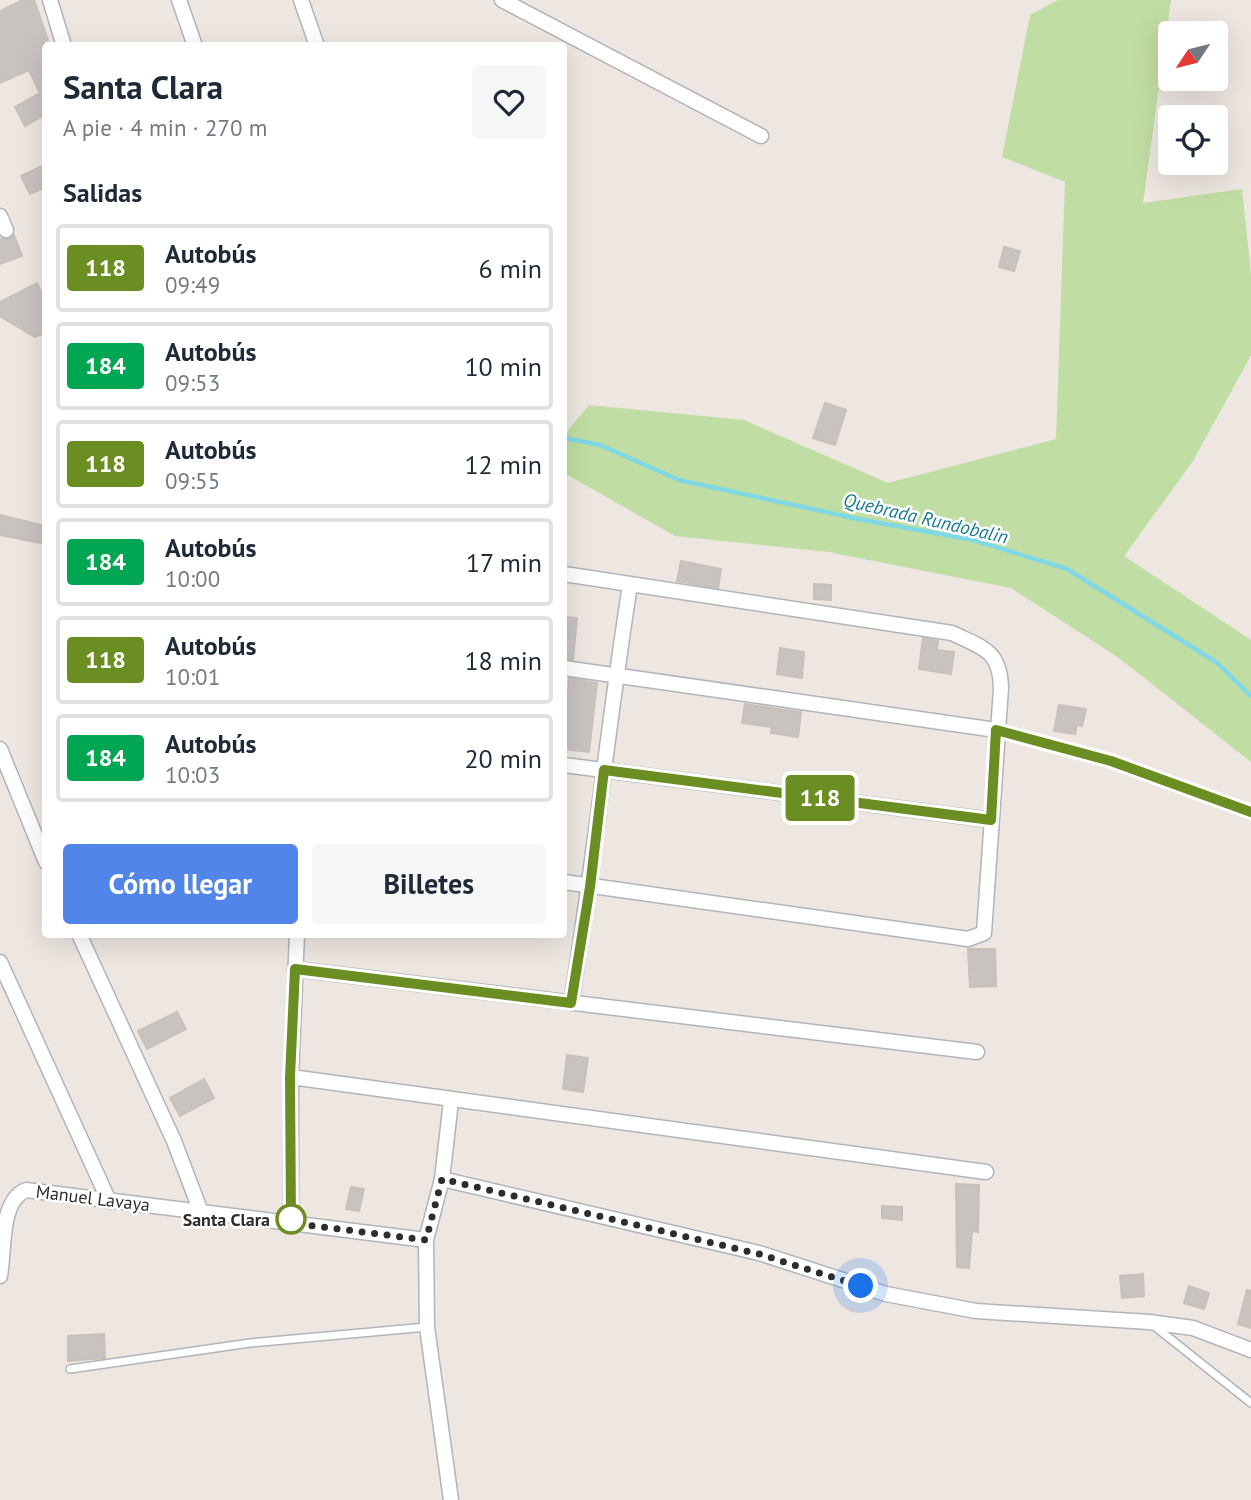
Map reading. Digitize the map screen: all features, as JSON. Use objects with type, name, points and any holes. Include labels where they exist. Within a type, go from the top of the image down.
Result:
[{"type":"street","points":[[50,0],[63,42]]},
{"type":"street","points":[[179,0],[194,42]]},
{"type":"street","points":[[301,0],[316,42]]},
{"type":"street","points":[[502,0],[761,136]]},
{"type":"street","points":[[0,216],[6,230]]},
{"type":"street","points":[[567,574],[952,633],[984,648],[1001,667],[984,933],[968,939],[567,883]]},
{"type":"street","points":[[571,1003],[590,887],[616,674],[630,585]]},
{"type":"street","points":[[567,668],[996,730]]},
{"type":"street","points":[[0,749],[42,852]]},
{"type":"street","points":[[567,765],[991,820]]},
{"type":"street","points":[[81,938],[174,1141],[201,1212]]},
{"type":"street","points":[[291,1223],[290,1077],[297,938]]},
{"type":"street","points":[[0,962],[109,1200]]},
{"type":"street","points":[[295,969],[977,1052]]},
{"type":"street","points":[[290,1077],[986,1172]]},
{"type":"street","points":[[451,1101],[442,1179],[426,1240],[427,1327],[452,1500]]},
{"type":"street","points":[[442,1179],[759,1254],[886,1294],[976,1311],[1149,1322],[1193,1328],[1251,1350]]},
{"type":"street","name":"Manuel Lavaya","points":[[0,1276],[4,1205],[13,1194],[26,1189],[426,1240]]},
{"type":"lane","points":[[996,730],[1111,761],[1251,812]]},
{"type":"lane","points":[[1149,1322],[1193,1360],[1251,1403]]},
{"type":"lane","points":[[70,1369],[250,1343],[427,1327]]},
{"type":"green space","points":[[1058,0],[1171,0],[1168,21],[1158,21],[1158,91],[1143,203],[1242,189],[1251,274],[1251,355],[1193,461],[1124,556],[1251,640],[1251,762],[1119,658],[1011,588],[828,552],[675,536],[567,475],[567,431],[589,405],[744,420],[888,483],[1056,439],[1065,182],[1002,157],[1030,15]]},
{"type":"building","points":[[23,0],[34,0],[48,40],[42,42],[42,116],[25,126],[15,107],[40,93],[29,70],[0,83],[0,11]]},
{"type":"building","points":[[42,166],[42,189],[30,194],[21,176]]},
{"type":"building","points":[[14,235],[22,256],[0,264],[0,239],[9,239]]},
{"type":"building","points":[[1004,247],[1020,251],[1014,271],[999,267]]},
{"type":"building","points":[[37,283],[42,293],[42,334],[35,337],[0,316],[0,302]]},
{"type":"building","points":[[825,403],[846,410],[835,445],[813,438]]},
{"type":"building","points":[[0,515],[42,525],[42,543],[0,535]]},
{"type":"building","points":[[681,561],[721,569],[718,588],[677,581]]},
{"type":"building","points":[[814,584],[831,585],[831,600],[814,599]]},
{"type":"building","points":[[567,617],[577,618],[573,660],[567,659]]},
{"type":"building","points":[[923,638],[938,641],[937,650],[954,652],[951,674],[919,669]]},
{"type":"building","points":[[780,648],[804,652],[802,678],[777,674]]},
{"type":"building","points":[[569,678],[597,683],[589,752],[567,749]]},
{"type":"building","points":[[745,704],[801,712],[798,737],[771,733],[772,727],[742,723]]},
{"type":"building","points":[[1059,705],[1086,709],[1082,726],[1077,725],[1075,734],[1054,731]]},
{"type":"building","points":[[968,949],[995,949],[996,986],[970,987]]},
{"type":"building","points":[[177,1012],[186,1029],[147,1049],[138,1031]]},
{"type":"building","points":[[567,1055],[588,1058],[583,1092],[563,1089]]},
{"type":"building","points":[[204,1079],[214,1098],[180,1116],[170,1098]]},
{"type":"building","points":[[956,1184],[979,1185],[978,1232],[972,1231],[969,1268],[957,1267]]},
{"type":"building","points":[[351,1187],[364,1189],[359,1211],[346,1209]]},
{"type":"building","points":[[882,1206],[902,1207],[902,1220],[882,1218]]},
{"type":"building","points":[[1143,1274],[1144,1296],[1122,1298],[1120,1276]]},
{"type":"building","points":[[1189,1286],[1209,1293],[1204,1309],[1184,1303]]},
{"type":"building","points":[[1247,1290],[1251,1291],[1251,1328],[1238,1324]]},
{"type":"building","points":[[104,1334],[105,1358],[68,1361],[68,1336]]},
{"type":"waterway","name":"Quebrada Rundobalin","points":[[567,439],[600,445],[679,480],[858,519],[973,540],[1067,569],[1216,662],[1251,696]]},
{"type":"bus line","name":"118","points":[[291,1223],[290,1077],[295,969],[571,1003],[590,887],[604,770],[991,820],[996,730],[1111,761],[1251,812]]},
{"type":"place","name":"Santa Clara","points":[[291,1219]]},
{"type":"route","points":[[291,1219],[291,1223],[426,1240],[442,1179],[610,1216],[759,1254],[861,1286]]}]
